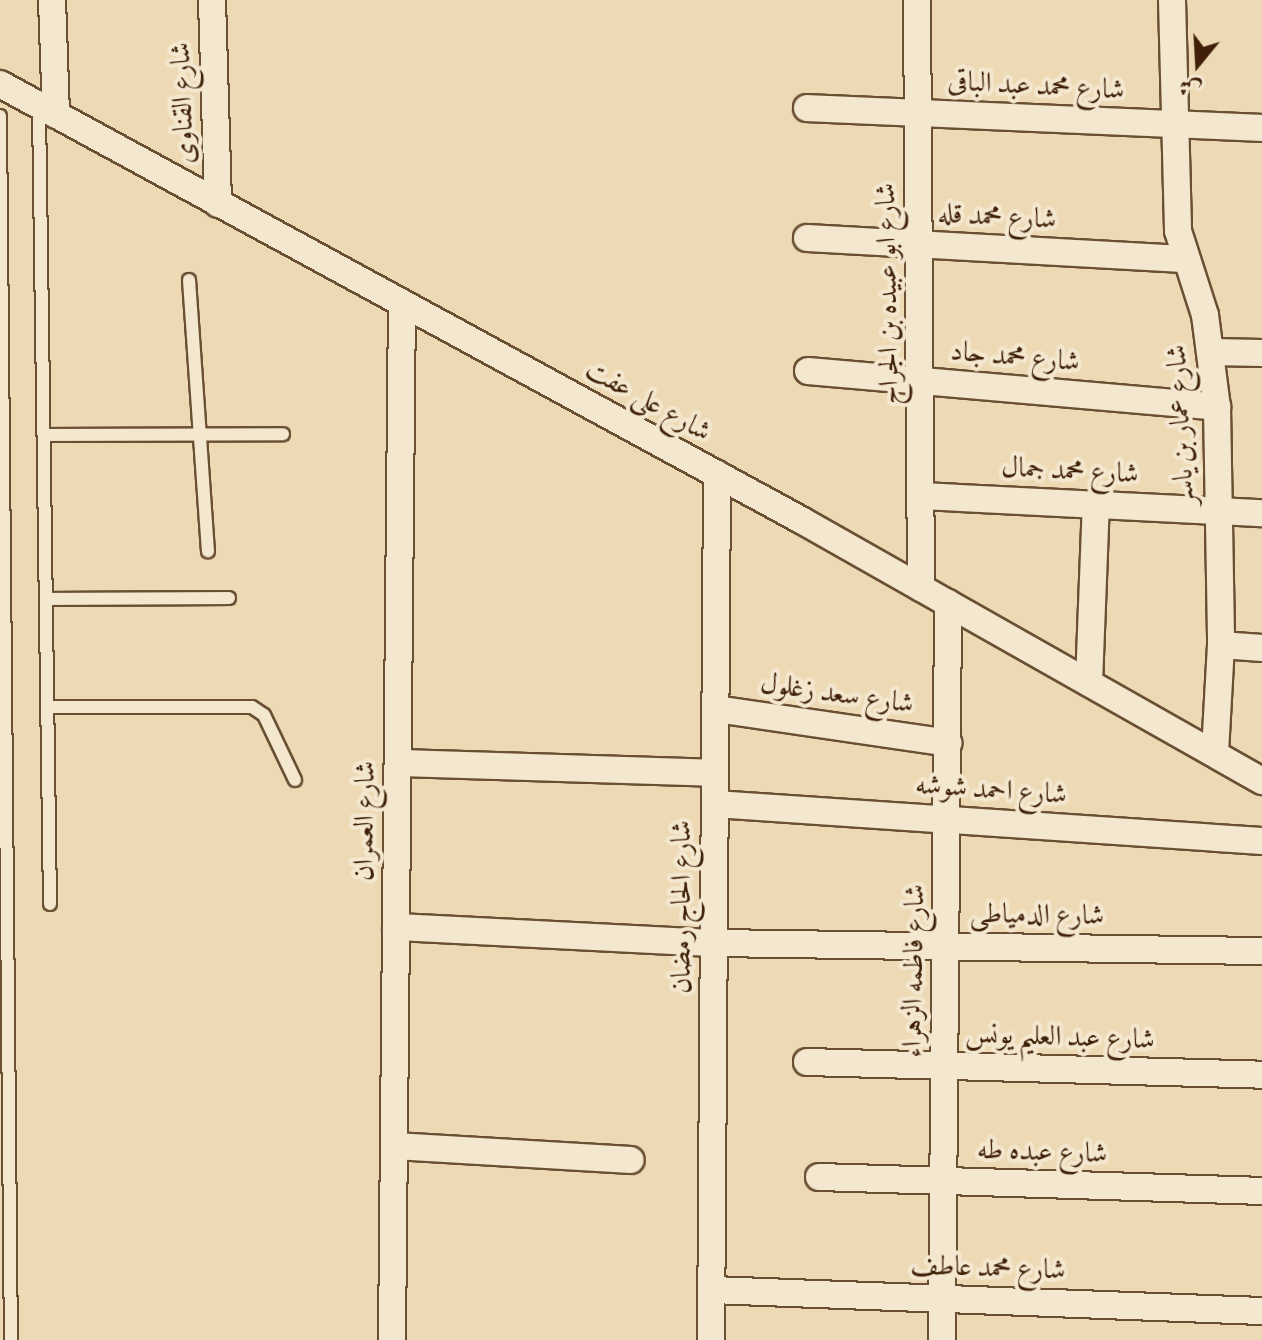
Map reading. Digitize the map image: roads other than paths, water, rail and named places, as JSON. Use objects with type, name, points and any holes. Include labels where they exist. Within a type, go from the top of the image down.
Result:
[{"type":"street","points":[[48,110],[52,0]]},
{"type":"street","name":"شارع القناوى","points":[[212,0],[218,204]]},
{"type":"street","name":"شارع ابو عبيده بن الجراح","points":[[917,0],[921,588]]},
{"type":"street","name":"شارع عمار بن ياسر","points":[[1172,0],[1183,259],[1205,315],[1217,407],[1221,645],[1215,754]]},
{"type":"street","name":"شارع على عفت","points":[[0,84],[717,474],[1262,781]]},
{"type":"street","name":"شارع محمد عبد الباقى","points":[[807,108],[1262,128]]},
{"type":"street","name":"شارع محمد قله","points":[[807,238],[1183,259]]},
{"type":"street","name":"شارع العمران","points":[[392,1340],[402,303]]},
{"type":"street","points":[[1212,352],[1262,353]]},
{"type":"street","name":"شارع محمد جاد","points":[[808,371],[1217,407]]},
{"type":"street","name":"شارع الحاج رمضان","points":[[711,1340],[717,474]]},
{"type":"street","name":"شارع محمد جمال","points":[[922,496],[1262,513]]},
{"type":"street","points":[[1089,683],[1096,504]]},
{"type":"street","name":"شارع فاطمه الزهراء","points":[[942,1340],[948,603]]},
{"type":"street","points":[[1221,645],[1262,648]]},
{"type":"street","name":"شارع سعد زغلول","points":[[716,709],[949,743]]},
{"type":"street","points":[[398,763],[715,773]]},
{"type":"street","name":"شارع احمد شوشه","points":[[715,804],[1262,841]]},
{"type":"street","name":"شارع الدمياطى","points":[[396,927],[714,943],[1262,951]]},
{"type":"street","name":"شارع عبد العليم يونس","points":[[807,1062],[1262,1075]]},
{"type":"street","points":[[395,1146],[631,1160]]},
{"type":"street","name":"شارع عبده طه","points":[[819,1177],[1262,1191]]},
{"type":"street","name":"شارع محمد عاطف","points":[[712,1290],[1262,1311]]},
{"type":"lane","points":[[48,110],[44,435],[50,904]]},
{"type":"lane","points":[[0,116],[11,1340]]},
{"type":"lane","points":[[189,280],[208,551]]},
{"type":"lane","points":[[44,435],[283,434]]},
{"type":"lane","points":[[46,599],[229,598]]},
{"type":"lane","points":[[48,707],[252,707],[264,715],[295,780]]}]
